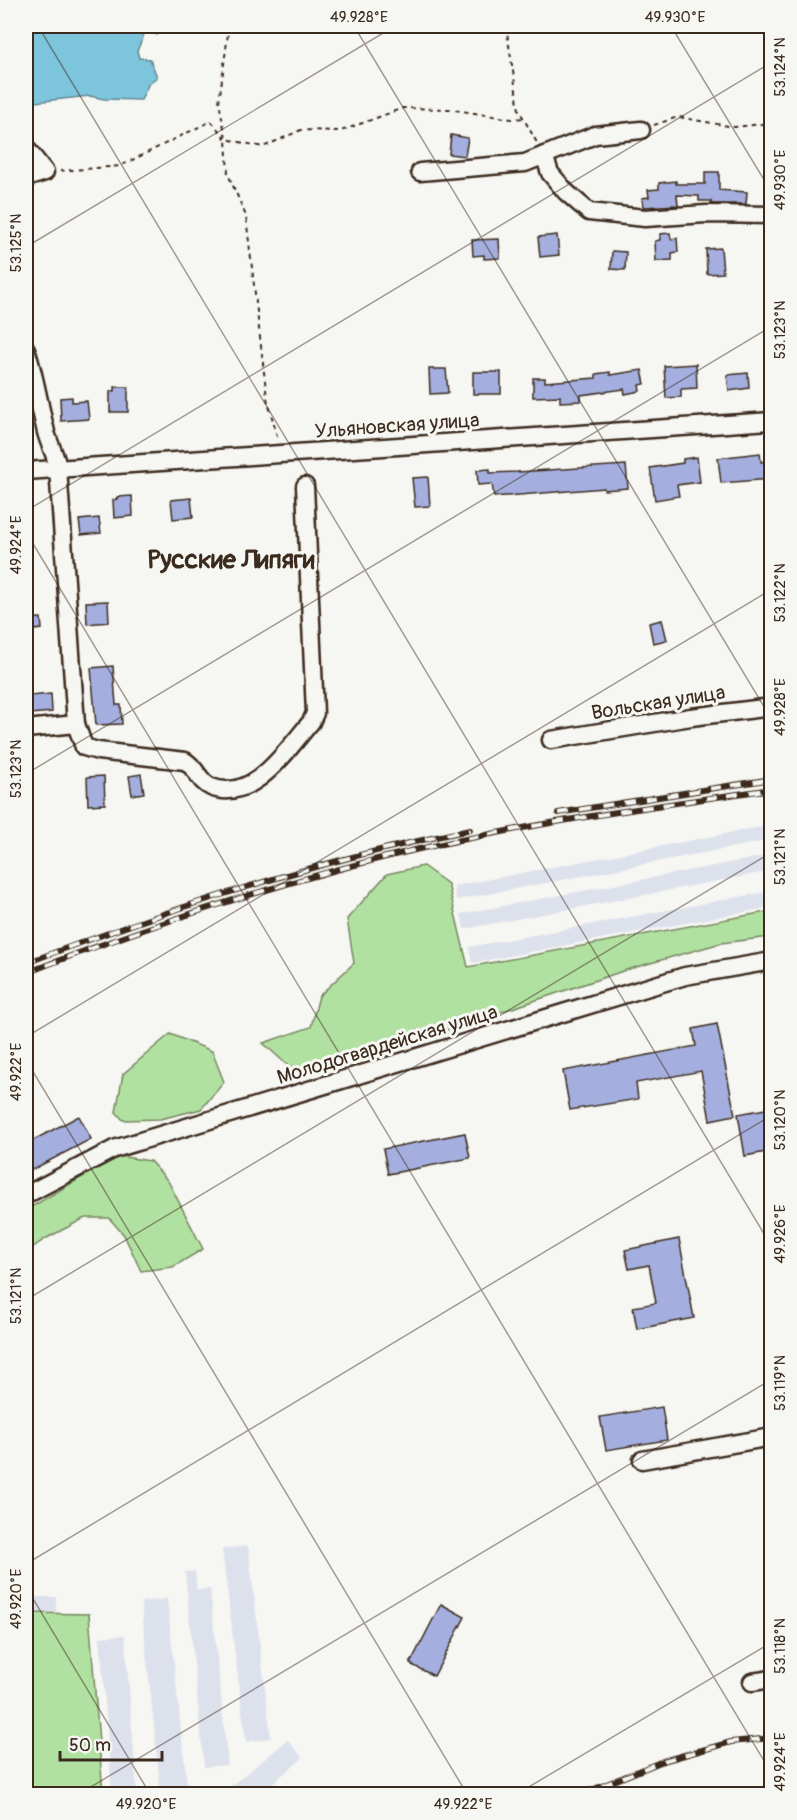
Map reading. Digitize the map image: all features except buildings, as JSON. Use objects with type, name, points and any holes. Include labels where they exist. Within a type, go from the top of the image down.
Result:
[{"type":"street","points":[[420,172],[525,163],[595,135],[641,130]]},
{"type":"street","points":[[26,148],[45,172],[26,178]]},
{"type":"street","points":[[544,155],[550,173],[566,192],[589,212],[645,218],[706,214],[771,215]]},
{"type":"street","points":[[26,349],[46,435],[56,455],[76,724],[81,742],[90,750],[177,759],[191,765],[209,786],[219,789],[240,789],[258,781],[311,722],[315,713],[305,486]]},
{"type":"street","name":"Ульяновская улица","points":[[26,471],[771,421]]},
{"type":"street","name":"Вольская улица","points":[[550,740],[771,707]]},
{"type":"street","points":[[26,729],[76,724]]},
{"type":"street","name":"Молодогвардейская улица","points":[[26,1195],[125,1145],[686,976],[771,961]]},
{"type":"street","points":[[642,1460],[771,1437]]},
{"type":"street","points":[[752,1682],[771,1679]]},
{"type":"path","points":[[229,26],[219,102],[228,174],[246,216],[267,398],[282,454]]},
{"type":"path","points":[[506,26],[519,110],[544,155]]},
{"type":"path","points":[[45,172],[120,166],[212,121],[225,139],[263,147],[301,130],[341,131],[403,108],[449,109],[512,119],[524,118]]},
{"type":"path","points":[[641,130],[678,117],[734,127],[771,123]]},
{"type":"shaded area","points":[[771,825],[771,840],[456,900],[454,886]]},
{"type":"shaded area","points":[[771,855],[771,871],[464,929],[461,914]]},
{"type":"shaded area","points":[[771,891],[771,907],[472,963],[469,947]]},
{"type":"shaded area","points":[[248,1546],[271,1738],[246,1742],[222,1549]]},
{"type":"shaded area","points":[[195,1571],[197,1590],[210,1589],[228,1765],[204,1767],[185,1572]]},
{"type":"shaded area","points":[[26,1597],[56,1597],[56,1612],[26,1612]]},
{"type":"shaded area","points":[[167,1599],[188,1794],[161,1794],[141,1602]]},
{"type":"shaded area","points":[[125,1635],[137,1794],[112,1794],[100,1637]]},
{"type":"shaded area","points":[[288,1740],[303,1758],[259,1794],[221,1794]]},
{"type":"green space","points":[[423,866],[448,884],[468,967],[771,911],[771,937],[721,943],[626,970],[444,1031],[295,1072],[263,1043],[311,1027],[319,996],[354,963],[347,919],[387,874]]},
{"type":"green space","points":[[170,1034],[212,1051],[224,1082],[201,1109],[160,1119],[123,1120],[116,1112],[123,1074]]},
{"type":"green space","points":[[118,1156],[150,1161],[168,1181],[203,1249],[173,1267],[141,1271],[124,1235],[109,1218],[85,1218],[26,1252],[26,1210]]},
{"type":"green space","points":[[26,1613],[89,1614],[103,1794],[26,1794]]},
{"type":"water","points":[[26,26],[159,26],[157,35],[146,30],[137,51],[139,58],[150,59],[157,77],[149,83],[141,100],[104,99],[90,96],[26,103]]},
{"type":"railway","points":[[558,813],[772,779]]},
{"type":"railway","points":[[26,973],[220,904],[369,861],[551,823],[772,789]]},
{"type":"railway","points":[[26,963],[190,905],[301,871],[470,830]]},
{"type":"railway","points":[[582,1794],[663,1761],[731,1742],[772,1738]]},
{"type":"district","name":"Русские Липяги","points":[[231,559]]}]
